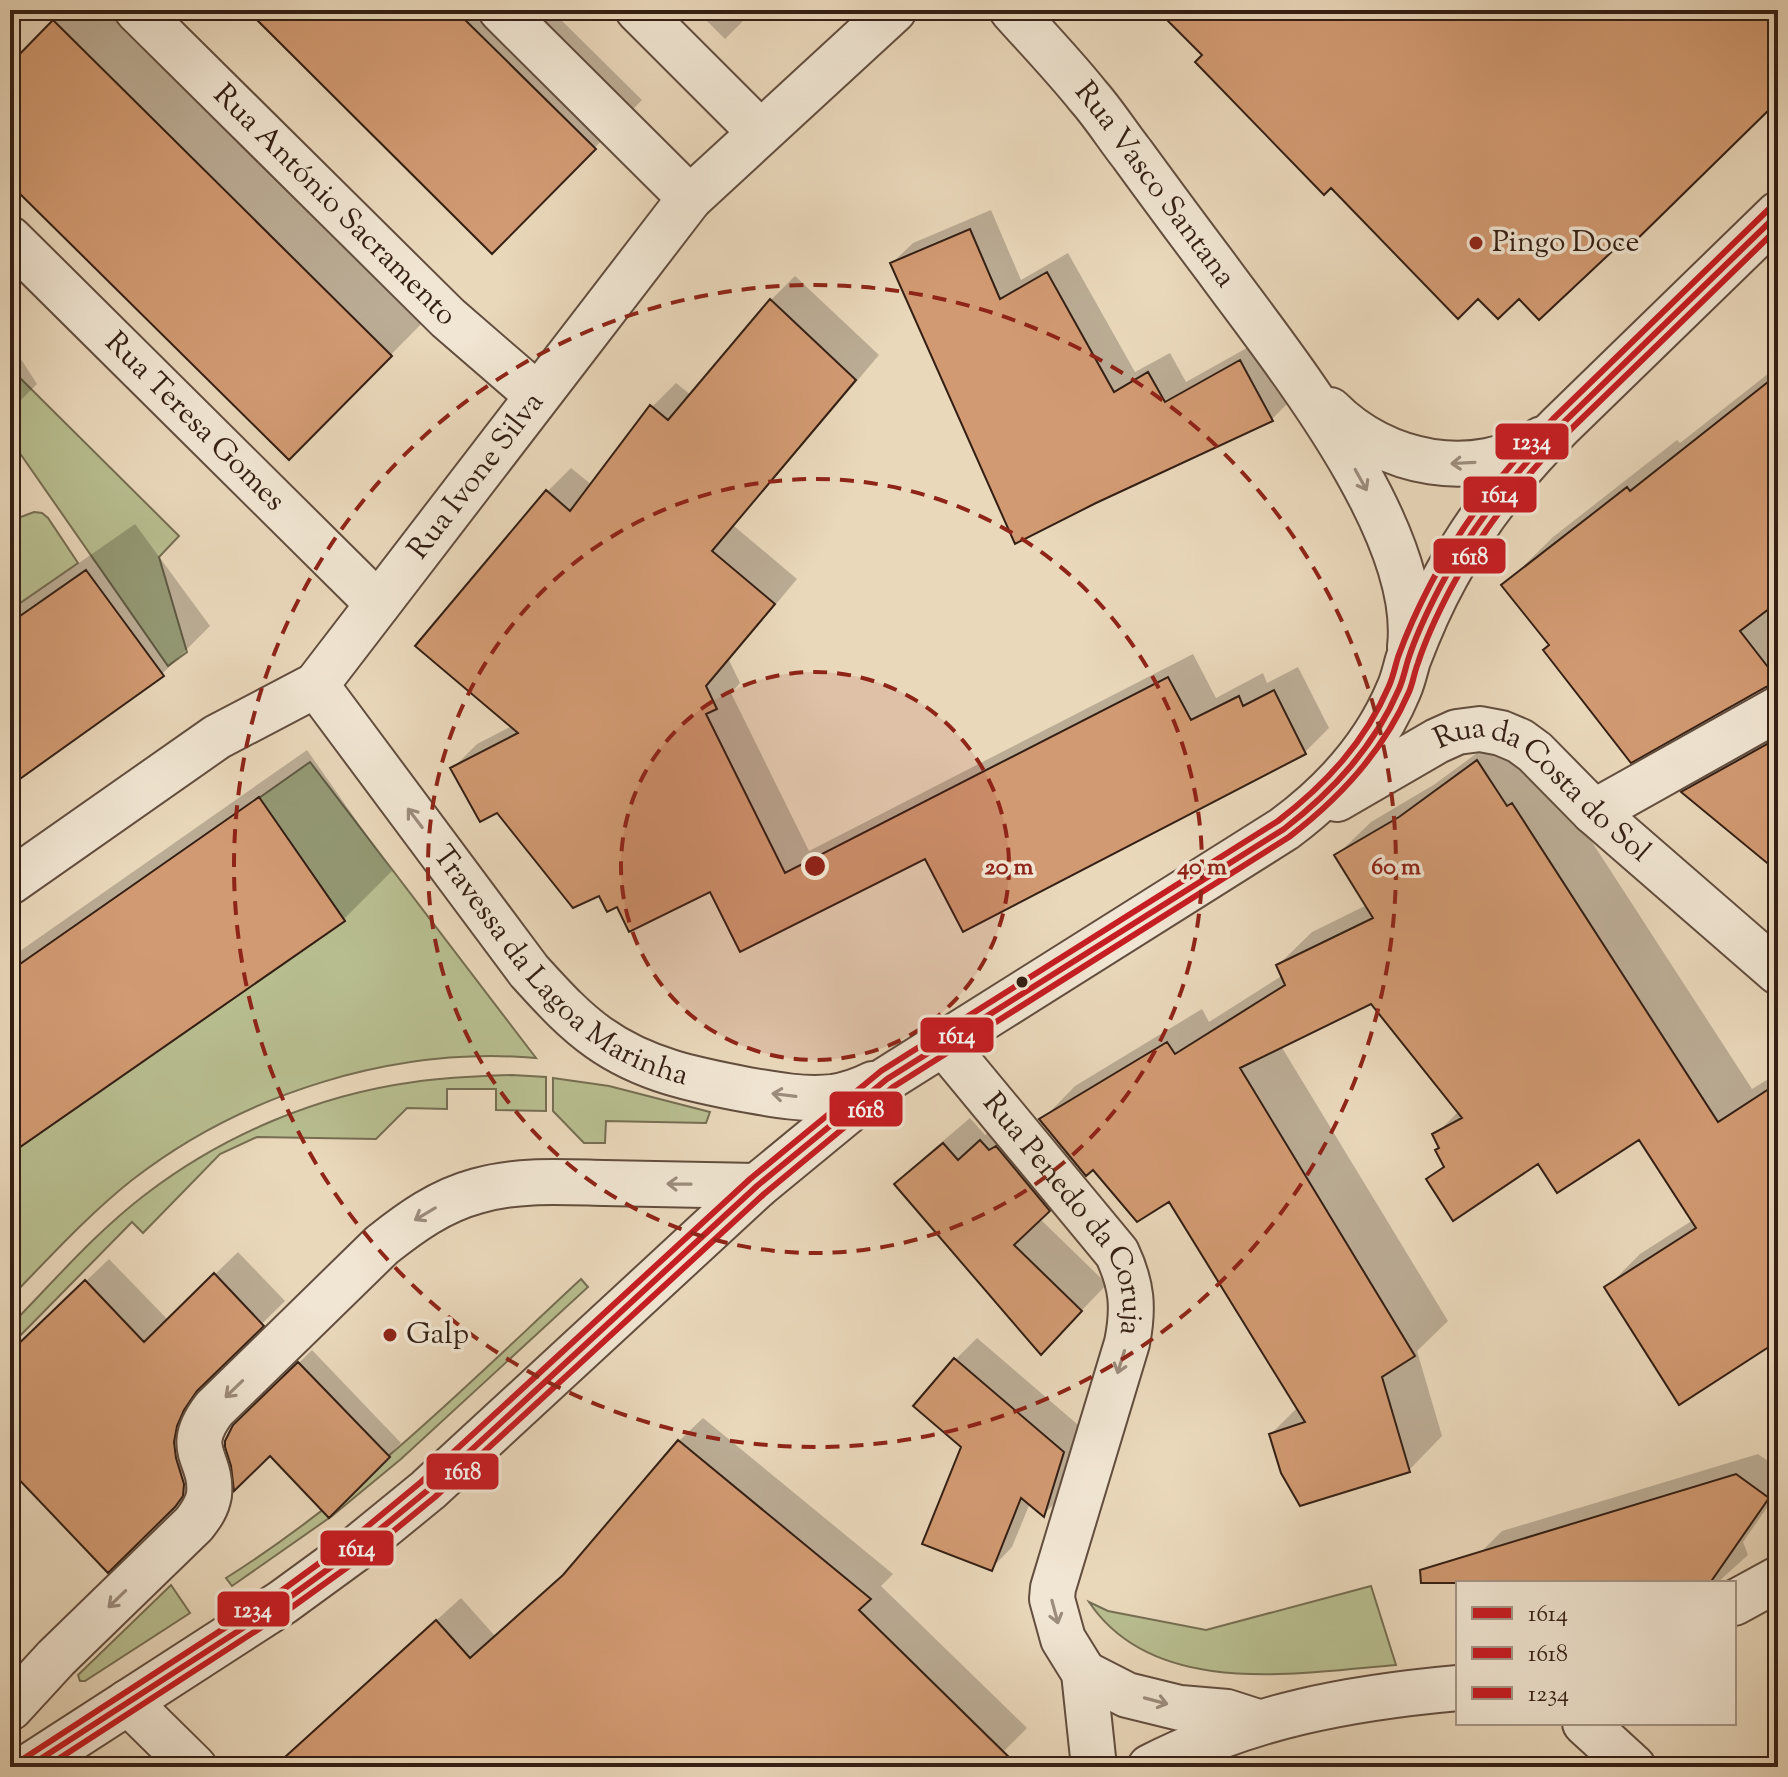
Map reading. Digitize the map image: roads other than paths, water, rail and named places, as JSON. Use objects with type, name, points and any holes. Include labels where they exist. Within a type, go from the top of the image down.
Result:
[{"type":"street","name":"Rua António Sacramento","points":[[137,10],[448,318],[537,395]]},
{"type":"street","points":[[501,10],[690,198]]},
{"type":"street","points":[[638,10],[760,132]]},
{"type":"street","name":"Rua Ivone Silva","points":[[10,882],[217,737],[316,685],[690,198],[894,10]]},
{"type":"street","name":"Rua Vasco Santana","points":[[1012,10],[1090,97],[1328,424],[1362,482],[1395,552],[1408,601],[1408,661]]},
{"type":"street","points":[[28,1767],[283,1602],[357,1548],[428,1490],[757,1186],[887,1079],[1284,829],[1325,795],[1361,755],[1390,710],[1425,617],[1446,575],[1497,496],[1527,459],[1778,214]]},
{"type":"street","name":"Rua Teresa Gomes","points":[[10,239],[378,604]]},
{"type":"street","name":"Rua Vasco Santana","points":[[1289,367],[1335,415],[1369,442],[1395,454],[1424,461],[1482,462],[1510,454],[1560,426]]},
{"type":"street","name":"Travessa da Lagoa Marinha","points":[[316,685],[529,971],[562,1008],[600,1039],[644,1063],[691,1080],[777,1095],[833,1097],[887,1079]]},
{"type":"street","points":[[1594,812],[1778,709]]},
{"type":"street","name":"Rua da Costa do Sol","points":[[1284,829],[1457,732],[1480,729],[1501,733],[1535,752],[1594,812],[1778,972]]},
{"type":"street","name":"Rua Penedo da Coruja","points":[[943,1043],[1111,1245],[1125,1269],[1130,1287],[1132,1305],[1127,1343],[1053,1588],[1052,1599],[1063,1639],[1084,1673]]},
{"type":"street","points":[[10,1708],[204,1511],[209,1486],[199,1447],[200,1434],[203,1423],[214,1409],[382,1245],[410,1223],[442,1204],[476,1191],[512,1184],[757,1186]]},
{"type":"street","points":[[1736,1602],[1778,1579]]},
{"type":"street","points":[[1084,1673],[1127,1695],[1180,1708],[1227,1712],[1258,1722]]},
{"type":"street","points":[[1084,1673],[1094,1767]]},
{"type":"street","points":[[1150,1767],[1258,1722],[1336,1703],[1456,1688]]},
{"type":"street","points":[[128,1702],[194,1767]]},
{"type":"street","points":[[1587,1725],[1633,1767]]},
{"type":"place","name":"Pingo Doce","points":[[1476,243]]},
{"type":"place","name":"Galp","points":[[390,1335]]}]
